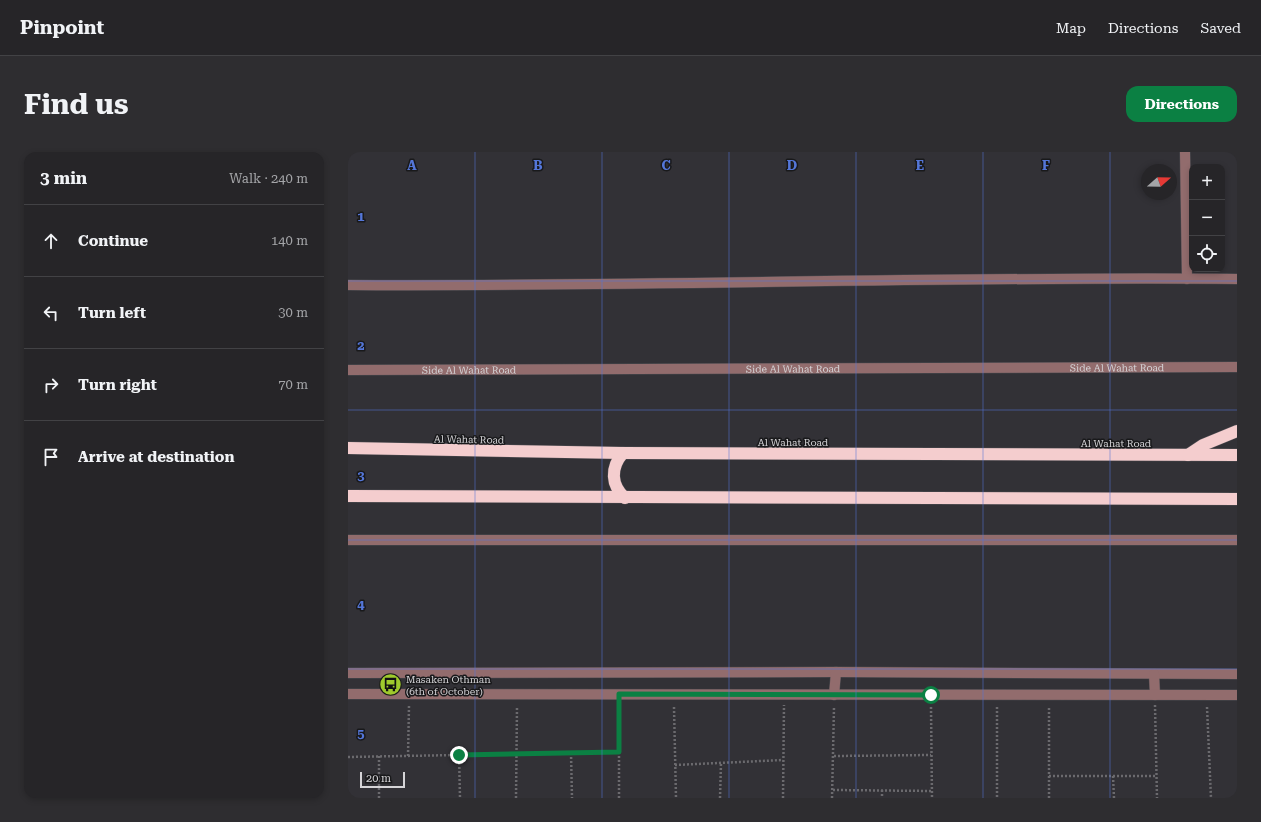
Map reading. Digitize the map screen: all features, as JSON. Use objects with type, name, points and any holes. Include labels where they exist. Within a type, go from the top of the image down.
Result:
[{"type":"highway","points":[[1188,455],[1214,440],[1237,431]]},
{"type":"highway","name":"Al Wahat Road","points":[[348,448],[623,453],[1237,456]]},
{"type":"highway","points":[[623,453],[614,465],[613,480],[616,487],[625,498]]},
{"type":"highway","points":[[348,496],[1237,499]]},
{"type":"street","points":[[1185,152],[1186,279]]},
{"type":"street","points":[[348,285],[1237,279]]},
{"type":"street","name":"Side Al Wahat Road","points":[[348,370],[1237,367]]},
{"type":"street","points":[[348,540],[1237,540]]},
{"type":"street","points":[[834,695],[836,672]]},
{"type":"street","points":[[348,674],[836,672],[1237,674]]},
{"type":"street","points":[[1154,674],[1155,695]]},
{"type":"street","points":[[348,694],[1237,695]]},
{"type":"path","points":[[408,756],[409,694]]},
{"type":"path","points":[[516,798],[517,694]]},
{"type":"path","points":[[619,694],[619,798]]},
{"type":"path","points":[[673,694],[676,798]]},
{"type":"path","points":[[783,798],[784,695]]},
{"type":"path","points":[[832,798],[834,695]]},
{"type":"path","points":[[931,695],[932,798]]},
{"type":"path","points":[[997,695],[997,798]]},
{"type":"path","points":[[1049,695],[1049,798]]},
{"type":"path","points":[[1155,695],[1157,798]]},
{"type":"path","points":[[1206,695],[1211,798]]},
{"type":"path","points":[[348,757],[619,752]]},
{"type":"path","points":[[571,753],[572,798]]},
{"type":"path","points":[[459,755],[460,798]]},
{"type":"path","points":[[834,756],[932,755]]},
{"type":"path","points":[[379,756],[379,798]]},
{"type":"path","points":[[675,765],[783,760]]},
{"type":"path","points":[[720,763],[720,798]]},
{"type":"path","points":[[1049,776],[1157,776]]},
{"type":"path","points":[[1113,776],[1114,798]]},
{"type":"path","points":[[833,790],[932,791]]},
{"type":"path","points":[[882,790],[882,798]]},
{"type":"place","name":"Masaken Othman (6th of October)","points":[[390,685]]},
{"type":"route","points":[[459,755],[619,752],[619,694],[931,695]]}]
